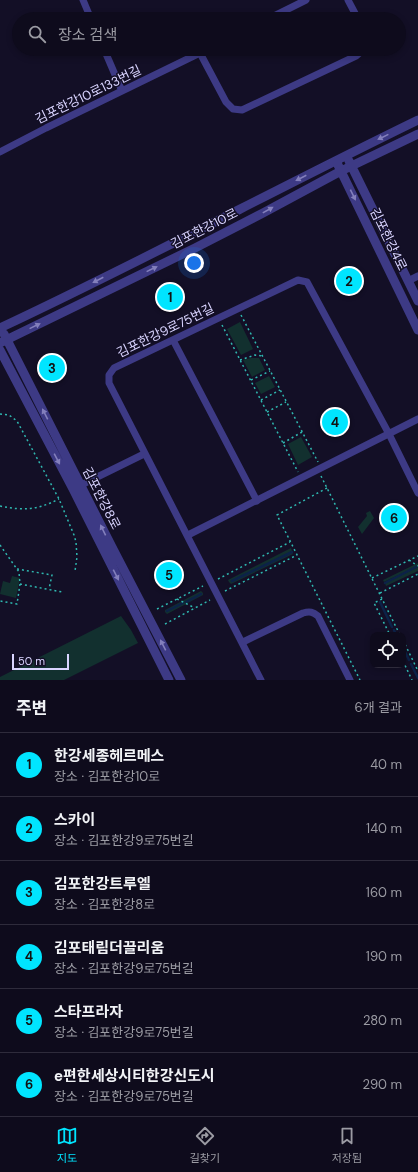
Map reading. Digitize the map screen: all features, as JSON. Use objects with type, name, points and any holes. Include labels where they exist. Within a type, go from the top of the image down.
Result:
[{"type":"street","points":[[83,0],[88,12]]},
{"type":"street","points":[[282,12],[306,0]]},
{"type":"street","points":[[348,0],[354,12]]},
{"type":"street","points":[[107,56],[122,91]]},
{"type":"street","name":"김포한강10로133번길","points":[[0,152],[194,56]]},
{"type":"street","points":[[202,56],[226,102],[233,109],[242,110],[356,56]]},
{"type":"street","name":"김포한강10로","points":[[1,327],[418,120]]},
{"type":"street","name":"김포한강10로","points":[[3,341],[195,248],[341,170],[418,134]]},
{"type":"street","name":"김포한강4로","points":[[346,155],[418,301]]},
{"type":"street","name":"김포한강4로","points":[[336,160],[418,330]]},
{"type":"street","points":[[408,281],[418,276]]},
{"type":"street","name":"김포한강9로75번길","points":[[261,680],[243,642],[144,454],[109,383],[109,375],[114,368],[298,280],[307,282],[389,434],[418,493]]},
{"type":"street","name":"김포한강8로","points":[[1,327],[3,341],[81,485],[181,680]]},
{"type":"street","points":[[173,340],[257,501]]},
{"type":"street","name":"김포한강8로","points":[[0,350],[73,489],[169,680]]},
{"type":"street","points":[[188,535],[418,419]]},
{"type":"street","points":[[81,485],[144,454]]},
{"type":"street","points":[[243,642],[303,613],[314,613],[318,616],[350,680]]},
{"type":"path","points":[[241,315],[318,462]]},
{"type":"path","points":[[222,324],[298,472]]},
{"type":"path","points":[[240,360],[255,355],[262,356]]},
{"type":"path","points":[[251,380],[270,371]]},
{"type":"path","points":[[261,400],[280,390]]},
{"type":"path","points":[[267,412],[286,402]]},
{"type":"path","points":[[0,414],[9,416],[17,421],[59,498],[76,542],[77,557],[75,571]]},
{"type":"path","points":[[283,443],[302,432]]},
{"type":"path","points":[[321,476],[398,632]]},
{"type":"path","points":[[327,488],[277,515],[360,680]]},
{"type":"path","points":[[0,506],[16,509],[32,509],[48,505],[59,498]]},
{"type":"path","points":[[218,579],[290,542]]},
{"type":"path","points":[[0,545],[17,569],[20,578],[17,604],[0,601]]},
{"type":"path","points":[[225,591],[297,555]]},
{"type":"path","points":[[372,578],[418,556]]},
{"type":"path","points":[[408,560],[418,566]]},
{"type":"path","points":[[17,569],[52,575],[49,589]]},
{"type":"path","points":[[380,593],[418,574]]},
{"type":"path","points":[[20,584],[62,592]]},
{"type":"path","points":[[157,609],[203,586]]},
{"type":"path","points":[[177,599],[194,608]]},
{"type":"path","points":[[382,599],[374,603],[388,632]]},
{"type":"path","points":[[164,624],[210,600]]},
{"type":"path","points":[[406,646],[418,671]]},
{"type":"path","points":[[406,667],[412,680]]},
{"type":"green space","points":[[240,322],[253,349],[241,355],[227,329]]},
{"type":"green space","points":[[259,358],[265,370],[252,377],[243,360]]},
{"type":"green space","points":[[269,376],[275,387],[261,394],[255,383]]},
{"type":"green space","points":[[301,437],[312,457],[298,465],[288,444]]},
{"type":"green space","points":[[370,511],[374,518],[362,534],[358,527],[367,516],[366,513]]},
{"type":"green space","points":[[291,548],[292,551],[232,581],[292,552],[293,554],[231,584],[229,582],[228,580]]},
{"type":"green space","points":[[418,563],[418,566],[384,582],[383,580]]},
{"type":"green space","points":[[418,567],[418,571],[386,586],[385,583]]},
{"type":"green space","points":[[12,576],[20,578],[16,598],[0,594],[3,581],[10,583]]},
{"type":"green space","points":[[201,591],[203,595],[167,614],[165,612],[165,610]]},
{"type":"green space","points":[[121,616],[138,643],[64,680],[0,680],[0,677]]},
{"type":"waterway","points":[[232,581],[292,552]]},
{"type":"waterway","points":[[385,583],[416,567]]},
{"type":"waterway","points":[[186,602],[201,594]]},
{"type":"waterway","points":[[380,602],[392,627]]},
{"type":"waterway","points":[[167,611],[183,603]]},
{"type":"waterway","points":[[406,654],[409,660]]},
{"type":"waterway","points":[[411,664],[418,678]]},
{"type":"place","name":"스카이","points":[[349,281]]},
{"type":"place","name":"한강세종헤르메스","points":[[170,297]]},
{"type":"place","name":"김포한강트루엘","points":[[52,368]]},
{"type":"place","name":"김포태림더끌리움","points":[[335,422]]},
{"type":"place","name":"e편한세상시티한강신도시","points":[[394,518]]},
{"type":"place","name":"스타프라자","points":[[169,575]]}]
